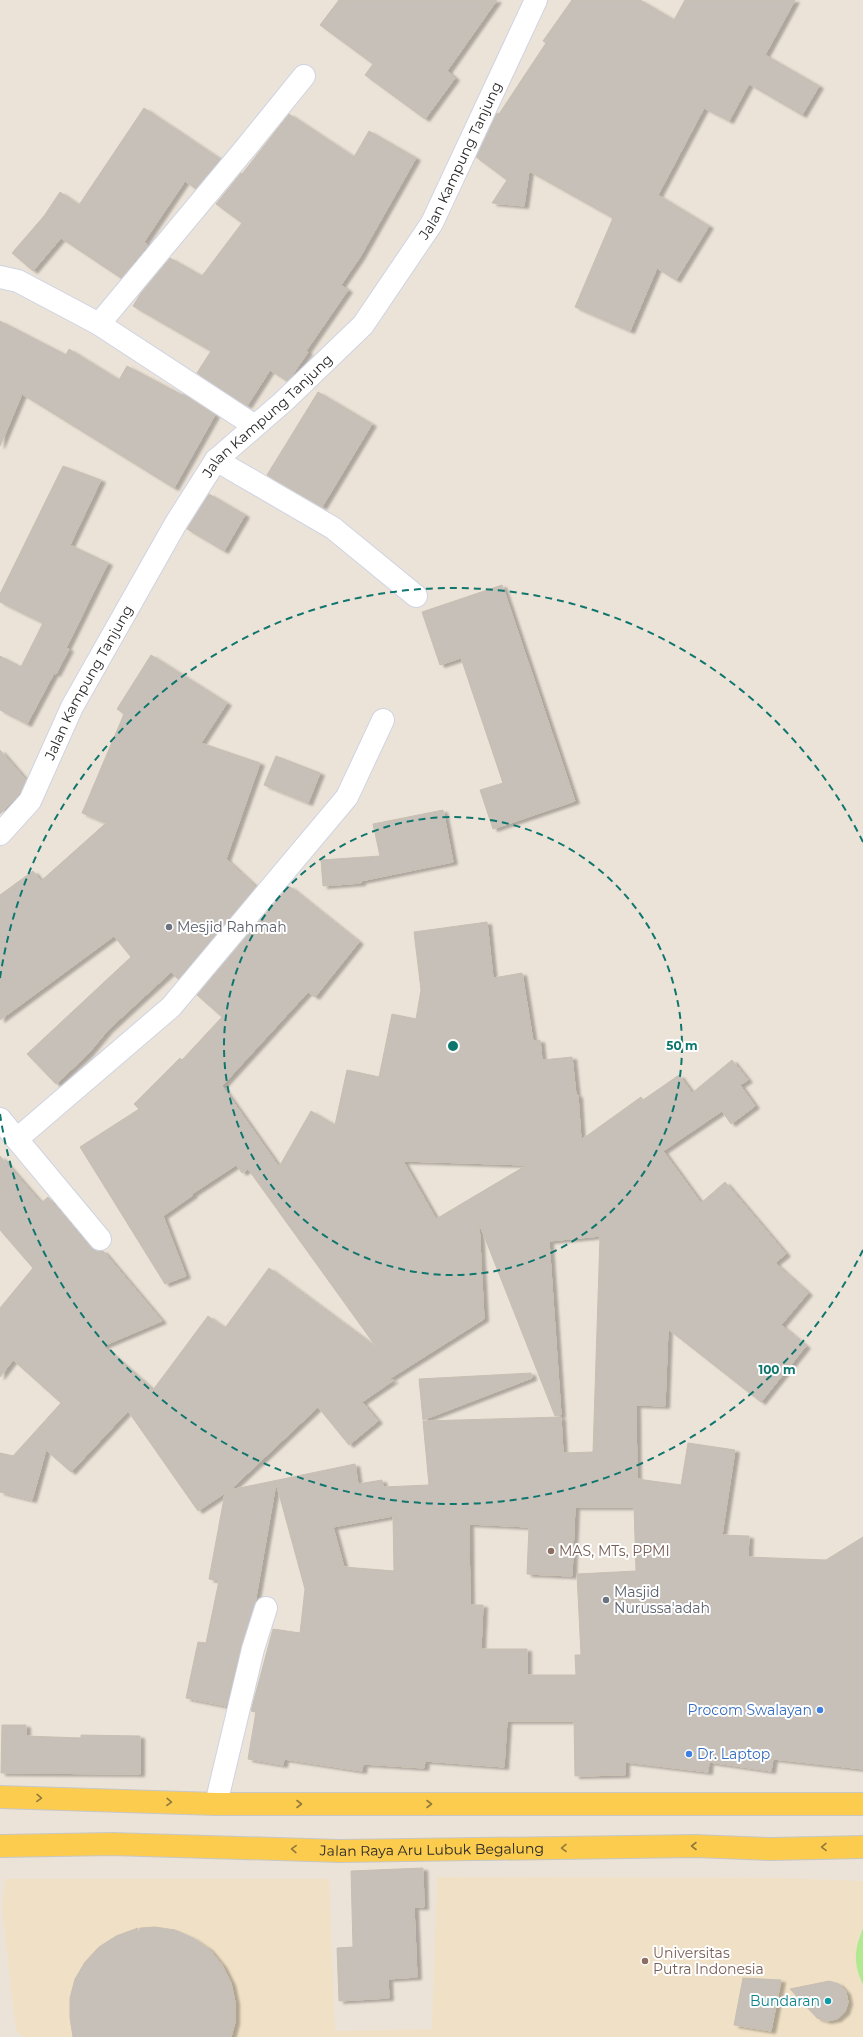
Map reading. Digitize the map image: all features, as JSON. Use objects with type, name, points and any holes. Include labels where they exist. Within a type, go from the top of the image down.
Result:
[{"type":"main road","points":[[0,1797],[216,1804],[863,1804]]},
{"type":"main road","name":"Jalan Raya Aru Lubuk Begalung","points":[[0,1846],[112,1844],[340,1851],[695,1846],[770,1849],[863,1847]]},
{"type":"street","name":"Jalan Kampung Tanjung","points":[[0,834],[30,802],[72,707],[176,523],[216,460],[283,402],[363,325],[432,223],[536,0]]},
{"type":"street","points":[[98,324],[304,76]]},
{"type":"street","points":[[0,277],[18,281],[98,324],[255,426]]},
{"type":"street","points":[[216,460],[334,528],[416,596]]},
{"type":"street","points":[[16,1139],[171,1007],[347,797],[383,720]]},
{"type":"street","points":[[0,1119],[100,1239]]},
{"type":"street","points":[[216,1804],[253,1649],[266,1608]]},
{"type":"shaded area","name":"Universitas Putra Indonesia","points":[[437,1877],[780,1878],[863,1881],[863,1928],[858,1939],[857,1969],[863,1985],[863,2037],[23,2037],[16,2031],[2,1908],[5,1879],[329,1879],[335,2031],[432,2029]]},
{"type":"green space","points":[[863,1928],[863,1985],[856,1963],[856,1950]]},
{"type":"building","points":[[339,0],[497,0],[447,71],[455,78],[425,119],[365,75],[373,64],[320,25]]},
{"type":"building","points":[[572,0],[640,0],[674,20],[685,0],[795,0],[765,55],[819,86],[802,115],[749,84],[729,121],[704,108],[658,195],[709,226],[676,280],[657,268],[630,331],[575,307],[613,218],[529,171],[524,206],[492,203],[507,180],[476,157],[497,113],[499,114],[546,43],[543,41]]},
{"type":"building","points":[[144,108],[220,159],[196,189],[185,181],[144,242],[148,245],[121,278],[61,238],[33,271],[12,253],[44,216],[60,192],[79,205]]},
{"type":"building","points":[[289,114],[354,157],[369,131],[416,158],[360,257],[341,285],[348,290],[306,351],[308,352],[291,377],[287,381],[270,370],[247,406],[197,373],[211,351],[133,306],[141,293],[170,258],[202,276],[242,223],[216,204],[241,173],[242,174]]},
{"type":"building","points":[[0,321],[66,355],[69,349],[119,380],[127,366],[182,395],[183,394],[215,415],[174,488],[22,394],[0,446]]},
{"type":"building","points":[[318,392],[372,424],[322,507],[267,475]]},
{"type":"building","points":[[63,466],[101,480],[70,545],[108,563],[66,648],[69,649],[56,674],[54,673],[27,724],[0,710],[0,656],[21,667],[43,623],[0,602],[0,594]]},
{"type":"building","points":[[209,494],[245,515],[224,551],[187,529]]},
{"type":"building","points":[[502,585],[575,801],[493,829],[480,790],[503,783],[461,658],[440,665],[422,612]]},
{"type":"building","points":[[151,655],[227,703],[201,743],[260,763],[226,859],[256,887],[178,979],[171,972],[108,1030],[88,1054],[56,1084],[27,1054],[131,957],[114,936],[0,1020],[0,895],[33,871],[41,881],[106,823],[82,813],[124,714],[117,709]]},
{"type":"building","points":[[0,750],[26,780],[19,794],[0,814]]},
{"type":"building","points":[[276,756],[320,773],[308,803],[264,785]]},
{"type":"building","points":[[443,810],[453,862],[361,881],[361,883],[323,886],[321,860],[380,856],[373,824]]},
{"type":"building","points":[[289,886],[359,942],[315,997],[308,992],[222,1086],[279,1167],[311,1111],[335,1125],[347,1070],[379,1077],[392,1014],[416,1019],[421,990],[414,932],[487,922],[493,978],[522,973],[533,1041],[540,1040],[542,1060],[572,1057],[576,1095],[578,1095],[581,1140],[641,1097],[643,1100],[679,1075],[692,1093],[732,1060],[748,1080],[740,1085],[755,1106],[731,1124],[722,1111],[663,1151],[701,1203],[725,1182],[786,1254],[775,1263],[808,1293],[781,1325],[806,1346],[761,1402],[668,1329],[665,1406],[636,1405],[637,1479],[681,1485],[688,1443],[735,1450],[722,1535],[749,1536],[748,1557],[826,1560],[863,1537],[863,1769],[773,1759],[771,1771],[709,1762],[708,1772],[625,1762],[625,1775],[575,1776],[574,1721],[507,1721],[504,1767],[425,1761],[424,1768],[363,1764],[362,1771],[284,1759],[283,1765],[248,1759],[256,1712],[251,1711],[273,1629],[300,1633],[305,1589],[276,1483],[255,1603],[241,1645],[226,1706],[186,1698],[198,1642],[206,1643],[219,1581],[209,1579],[225,1493],[198,1511],[128,1411],[71,1472],[46,1450],[32,1500],[0,1492],[0,1453],[13,1456],[61,1403],[13,1360],[0,1377],[0,1308],[33,1268],[0,1230],[0,1156],[41,1203],[48,1197],[90,1247],[96,1251],[103,1251],[162,1321],[103,1346],[153,1390],[208,1316],[225,1328],[269,1268],[377,1348],[248,1169],[242,1173],[236,1165],[192,1194],[193,1195],[163,1216],[186,1276],[165,1284],[80,1147],[139,1109],[134,1104],[180,1058],[182,1060],[222,1017],[197,995]],"holes":[[[403,1161],[527,1165],[436,1219]],[[479,1223],[555,1416],[561,1415],[549,1241],[600,1236],[593,1452],[563,1453],[561,1417],[423,1421],[429,1485],[383,1487],[382,1480],[358,1484],[355,1464],[230,1490],[318,1407],[349,1445],[378,1421],[362,1402],[394,1380],[386,1381],[484,1319]],[[575,1507],[634,1507],[636,1571],[577,1574],[581,1655],[575,1655],[576,1675],[527,1675],[527,1649],[481,1649],[483,1605],[470,1605],[469,1524],[529,1527],[527,1574],[572,1576]],[[393,1516],[394,1571],[344,1567],[333,1527]]]},
{"type":"building","points":[[531,1373],[532,1378],[423,1420],[419,1379]]},
{"type":"building","points":[[2,1725],[26,1725],[26,1736],[81,1738],[81,1735],[140,1736],[140,1774],[1,1773]]},
{"type":"building","points":[[423,1868],[424,1907],[414,1907],[417,1977],[388,1979],[389,1998],[339,2001],[337,1948],[353,1947],[351,1871]]},
{"type":"building","points":[[155,1927],[175,1930],[193,1938],[209,1949],[222,1965],[231,1983],[235,2002],[235,2022],[231,2037],[73,2037],[70,2018],[70,1998],[75,1979],[85,1962],[99,1947],[116,1936],[138,1928],[138,1937],[140,1928]]},
{"type":"building","points":[[743,1978],[781,1980],[771,2031],[734,2025]]},
{"type":"building","name":"Bundaran","points":[[829,1981],[839,1984],[846,1992],[848,2002],[845,2012],[837,2019],[827,2021],[817,2018],[790,1989]]},
{"type":"place","name":"Mesjid Rahmah","points":[[169,927]]},
{"type":"place","name":"MAS, MTs, PPMI","points":[[551,1551]]},
{"type":"place","name":"Masjid Nurussa'adah","points":[[606,1600]]},
{"type":"place","name":"Procom Swalayan","points":[[820,1710]]},
{"type":"place","name":"Dr. Laptop","points":[[689,1754]]},
{"type":"place","name":"Universitas Putra Indonesia","points":[[645,1961]]},
{"type":"place","name":"Bundaran","points":[[828,2001]]}]
